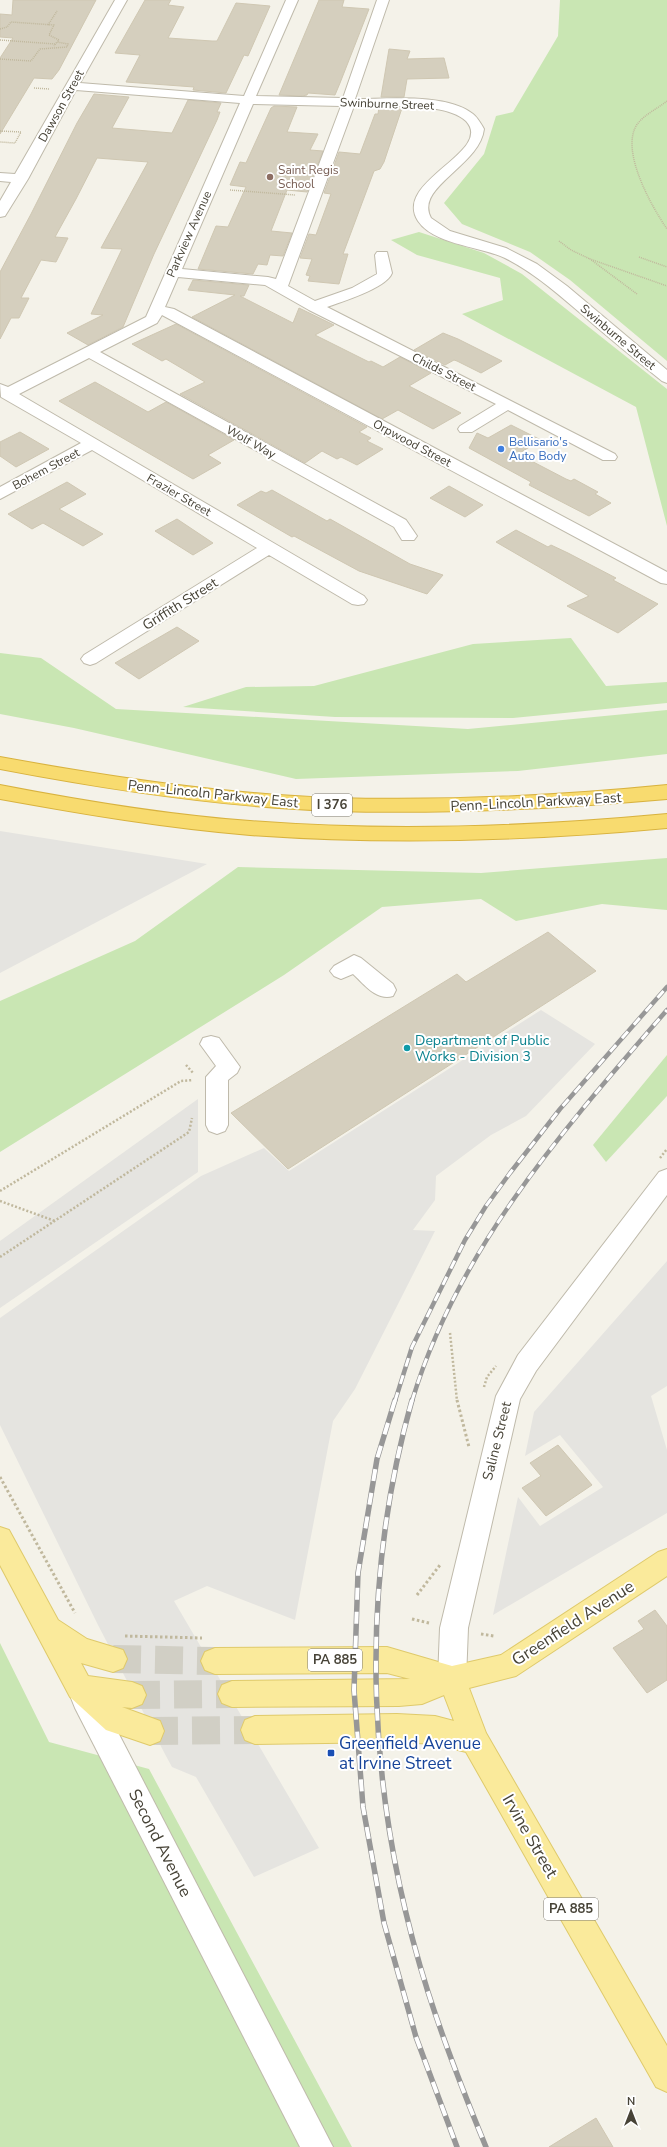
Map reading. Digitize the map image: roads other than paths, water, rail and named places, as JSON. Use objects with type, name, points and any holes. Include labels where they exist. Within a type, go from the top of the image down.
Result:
[{"type":"highway","name":"Penn-Lincoln Parkway East","points":[[0,763],[95,781],[150,789],[213,797],[322,805],[438,807],[496,806],[555,803],[667,792]]},
{"type":"highway","name":"Penn-Lincoln Parkway East","points":[[0,792],[82,808],[139,817],[319,833],[433,836],[501,834],[562,831],[667,821]]},
{"type":"main road","name":"Second Avenue","points":[[0,1539],[46,1629],[80,1688]]},
{"type":"main road","name":"Greenfield Avenue","points":[[232,1694],[399,1693],[422,1691],[452,1679],[506,1667],[542,1645],[667,1561]]},
{"type":"main road","points":[[46,1629],[81,1650],[117,1647]]},
{"type":"main road","name":"PA 885","points":[[211,1650],[386,1660],[412,1666],[452,1679]]},
{"type":"main road","name":"Irvine Street","points":[[452,1679],[476,1741],[667,2076]]},
{"type":"main road","points":[[80,1688],[132,1695]]},
{"type":"main road","points":[[80,1688],[116,1720],[150,1730]]},
{"type":"main road","points":[[254,1730],[397,1728],[435,1730],[476,1741]]},
{"type":"street","name":"Dawson Street","points":[[0,213],[21,179],[121,0]]},
{"type":"street","name":"Parkview Avenue","points":[[3,392],[90,353],[152,320],[292,0]]},
{"type":"street","points":[[280,287],[384,0]]},
{"type":"street","name":"Swinburne Street","points":[[72,86],[247,100],[438,106],[461,112],[469,117],[478,128],[478,135],[466,154],[424,192],[420,203],[420,214],[428,224],[441,232],[509,255],[534,269],[558,286],[667,378]]},
{"type":"street","points":[[0,177],[21,179]]},
{"type":"street","points":[[314,307],[357,291],[384,276],[385,272],[382,255]]},
{"type":"street","name":"Childs Street","points":[[172,272],[268,281],[314,307],[508,404],[609,458]]},
{"type":"street","name":"Orpwood Street","points":[[156,310],[169,312],[667,578]]},
{"type":"street","name":"Wolf Way","points":[[90,353],[400,524],[408,536]]},
{"type":"street","name":"Frazier Street","points":[[3,392],[358,600]]},
{"type":"street","points":[[466,429],[508,404]]},
{"type":"street","name":"Bohem Street","points":[[0,494],[92,444]]},
{"type":"street","name":"Griffith Street","points":[[90,659],[269,548]]},
{"type":"street","points":[[341,971],[354,963],[386,990]]},
{"type":"street","points":[[211,1044],[229,1067],[217,1077],[217,1125]]},
{"type":"street","name":"Saline Street","points":[[452,1679],[454,1628],[502,1416],[508,1396],[527,1363],[667,1178]]},
{"type":"street","name":"Second Avenue","points":[[80,1688],[317,2147]]},
{"type":"tunnel","points":[[113,1659],[215,1661]]},
{"type":"tunnel","points":[[132,1695],[232,1694]]},
{"type":"tunnel","points":[[150,1731],[255,1730]]},
{"type":"railway","points":[[395,1401],[412,1347],[465,1240],[486,1206],[560,1109],[667,987]]},
{"type":"railway","points":[[412,1401],[432,1345],[457,1292],[486,1241],[518,1193],[553,1146],[667,1010]]},
{"type":"railway","points":[[395,1400],[377,1459],[358,1573],[354,1690],[363,1807],[384,1923],[416,2037],[457,2147]]},
{"type":"railway","points":[[412,1400],[394,1474],[383,1548],[377,1622],[376,1697],[382,1772],[392,1846],[408,1919],[428,1992],[486,2147]]},
{"type":"place","name":"Saint Regis School","points":[[270,177]]},
{"type":"place","name":"Bellisario's Auto Body","points":[[501,449]]},
{"type":"place","name":"Department of Public Works - Division 3","points":[[407,1048]]},
{"type":"place","name":"Greenfield Avenue at Irvine Street","points":[[331,1753]]}]
